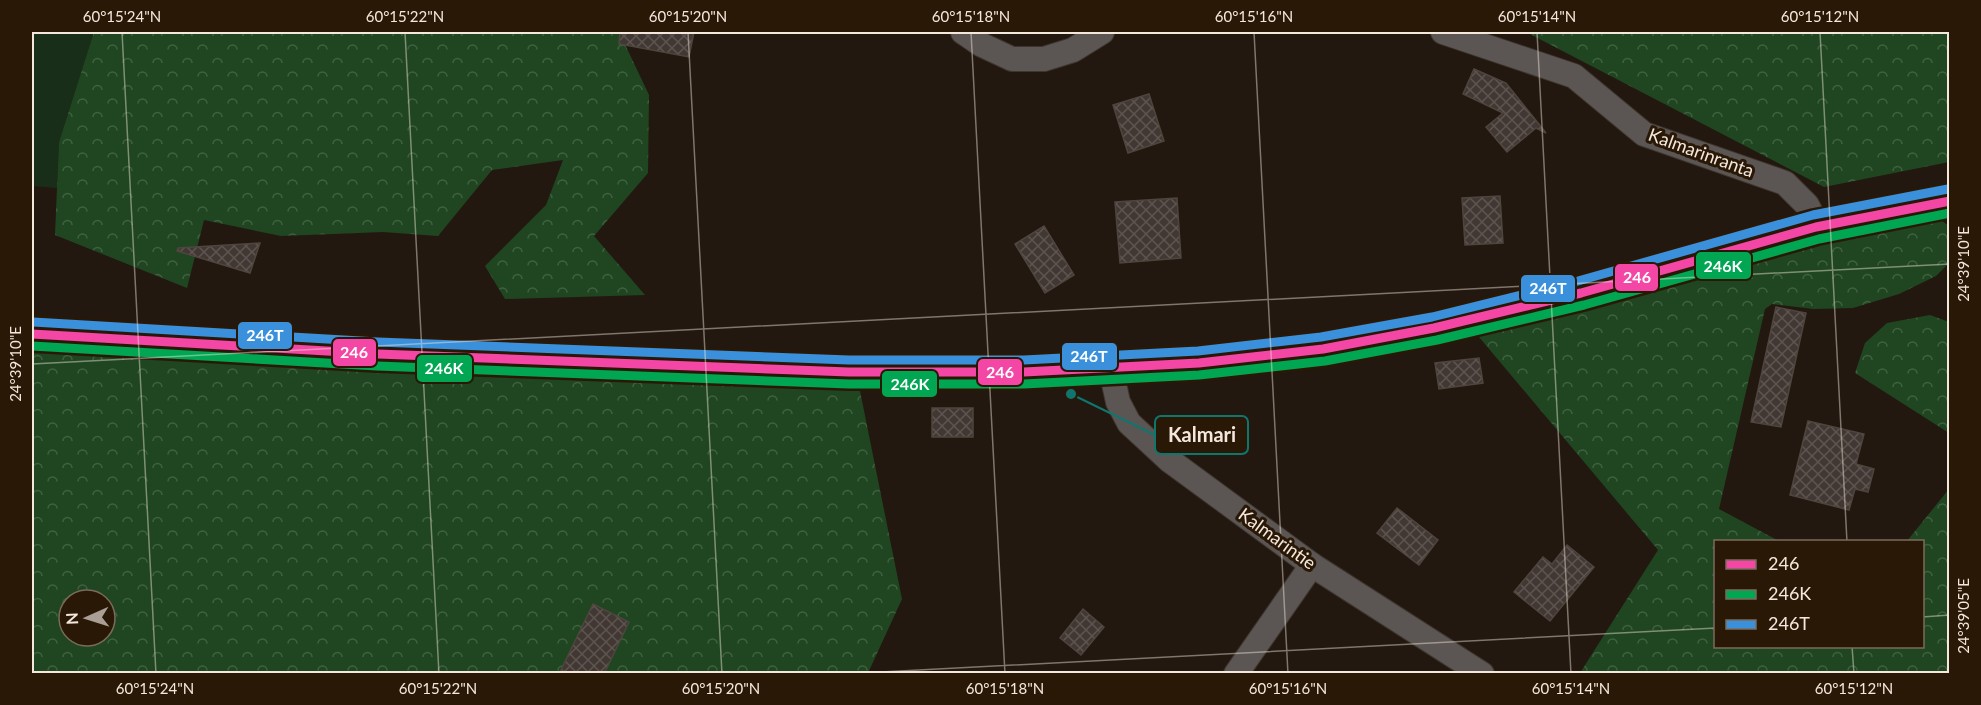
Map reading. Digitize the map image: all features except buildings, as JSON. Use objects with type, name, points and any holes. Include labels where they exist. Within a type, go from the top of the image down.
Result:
[{"type":"main road","points":[[32,334],[202,346],[735,370],[981,374],[1112,370],[1290,354],[1384,339],[1581,293],[1818,226],[1950,201]]},
{"type":"street","points":[[963,32],[982,45],[1012,59],[1044,59],[1073,50],[1102,32]]},
{"type":"street","name":"Kalmarinranta","points":[[1443,32],[1574,76],[1644,135],[1785,183],[1807,205],[1818,226]]},
{"type":"street","name":"Kalmarintie","points":[[1112,370],[1118,402],[1129,423],[1169,460],[1312,565],[1482,674]]},
{"type":"street","points":[[1236,674],[1312,565]]},
{"type":"green space","points":[[32,32],[94,32],[59,142],[57,188],[32,186]]},
{"type":"green space","points":[[94,32],[622,32],[621,36],[649,95],[648,173],[594,236],[645,295],[505,299],[485,266],[546,205],[563,160],[492,170],[438,236],[383,232],[281,236],[204,220],[187,288],[55,235],[59,142]]},
{"type":"green space","points":[[1526,32],[1949,32],[1949,162],[1824,187]]},
{"type":"green space","points":[[1934,215],[1949,226],[1949,263],[1936,276],[1899,294],[1853,308],[1814,309],[1772,304],[1765,309],[1719,509],[1777,540],[1714,540],[1714,648],[1924,648],[1924,540],[1908,540],[1949,489],[1949,673],[1580,673],[1658,550],[1474,331],[1858,230]]},
{"type":"green space","points":[[1930,315],[1949,322],[1949,433],[1855,373],[1865,343],[1887,323]]},
{"type":"green space","points":[[32,348],[859,386],[902,599],[868,673],[32,673]]},
{"type":"transit line","name":"246T","points":[[33,322],[378,342],[849,360],[1024,360],[1198,351],[1321,337],[1432,317],[1578,281],[1813,215],[1948,189]]},
{"type":"transit line","name":"246","points":[[32,334],[378,354],[849,372],[1024,372],[1199,363],[1323,349],[1434,328],[1581,293],[1816,227],[1950,201]]},
{"type":"transit line","name":"246K","points":[[32,346],[377,366],[849,384],[1024,384],[1199,375],[1325,361],[1437,340],[1584,305],[1819,239],[1950,213]]},
{"type":"place","name":"Kalmari","points":[[1071,394]]}]
